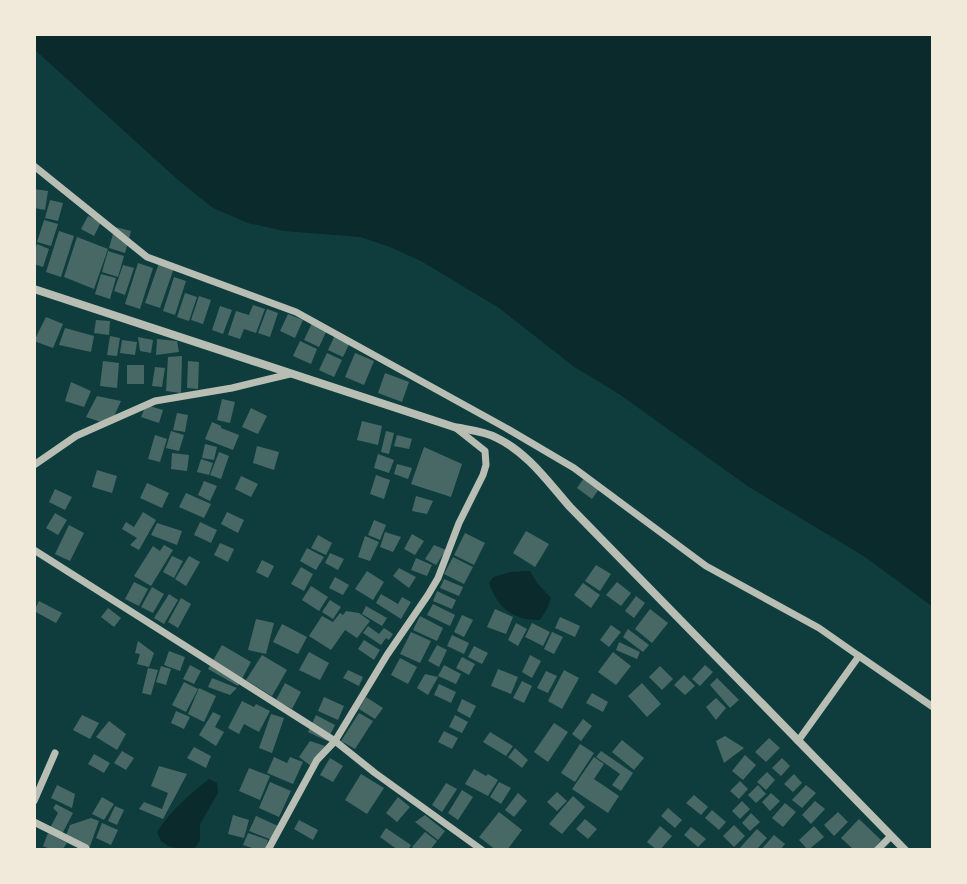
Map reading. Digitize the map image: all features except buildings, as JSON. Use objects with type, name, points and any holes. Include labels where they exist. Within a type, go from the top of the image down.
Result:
[{"type":"street","points":[[34,166],[147,257],[296,312],[506,428],[574,468],[706,566],[819,628],[933,707]]},
{"type":"street","points":[[34,289],[454,427],[479,431],[522,452],[570,507],[905,850]]},
{"type":"street","points":[[34,465],[76,436],[155,401],[290,374]]},
{"type":"street","points":[[268,850],[317,760],[335,741],[438,578],[486,465],[485,451],[454,427]]},
{"type":"street","points":[[34,550],[335,741],[482,850]]},
{"type":"street","points":[[798,741],[859,656]]},
{"type":"street","points":[[34,801],[55,753]]},
{"type":"street","points":[[34,822],[85,850]]},
{"type":"street","points":[[877,850],[891,836]]},
{"type":"water","points":[[34,34],[933,34],[933,607],[865,557],[749,487],[619,394],[573,366],[499,308],[421,261],[360,237],[284,231],[248,223],[213,208],[34,49]]},
{"type":"water","points":[[530,571],[551,598],[540,620],[522,618],[508,611],[497,600],[489,583],[493,577]]},
{"type":"water","points":[[209,779],[217,783],[218,793],[200,824],[200,840],[196,847],[190,850],[170,847],[161,841],[157,832],[162,824]]}]
